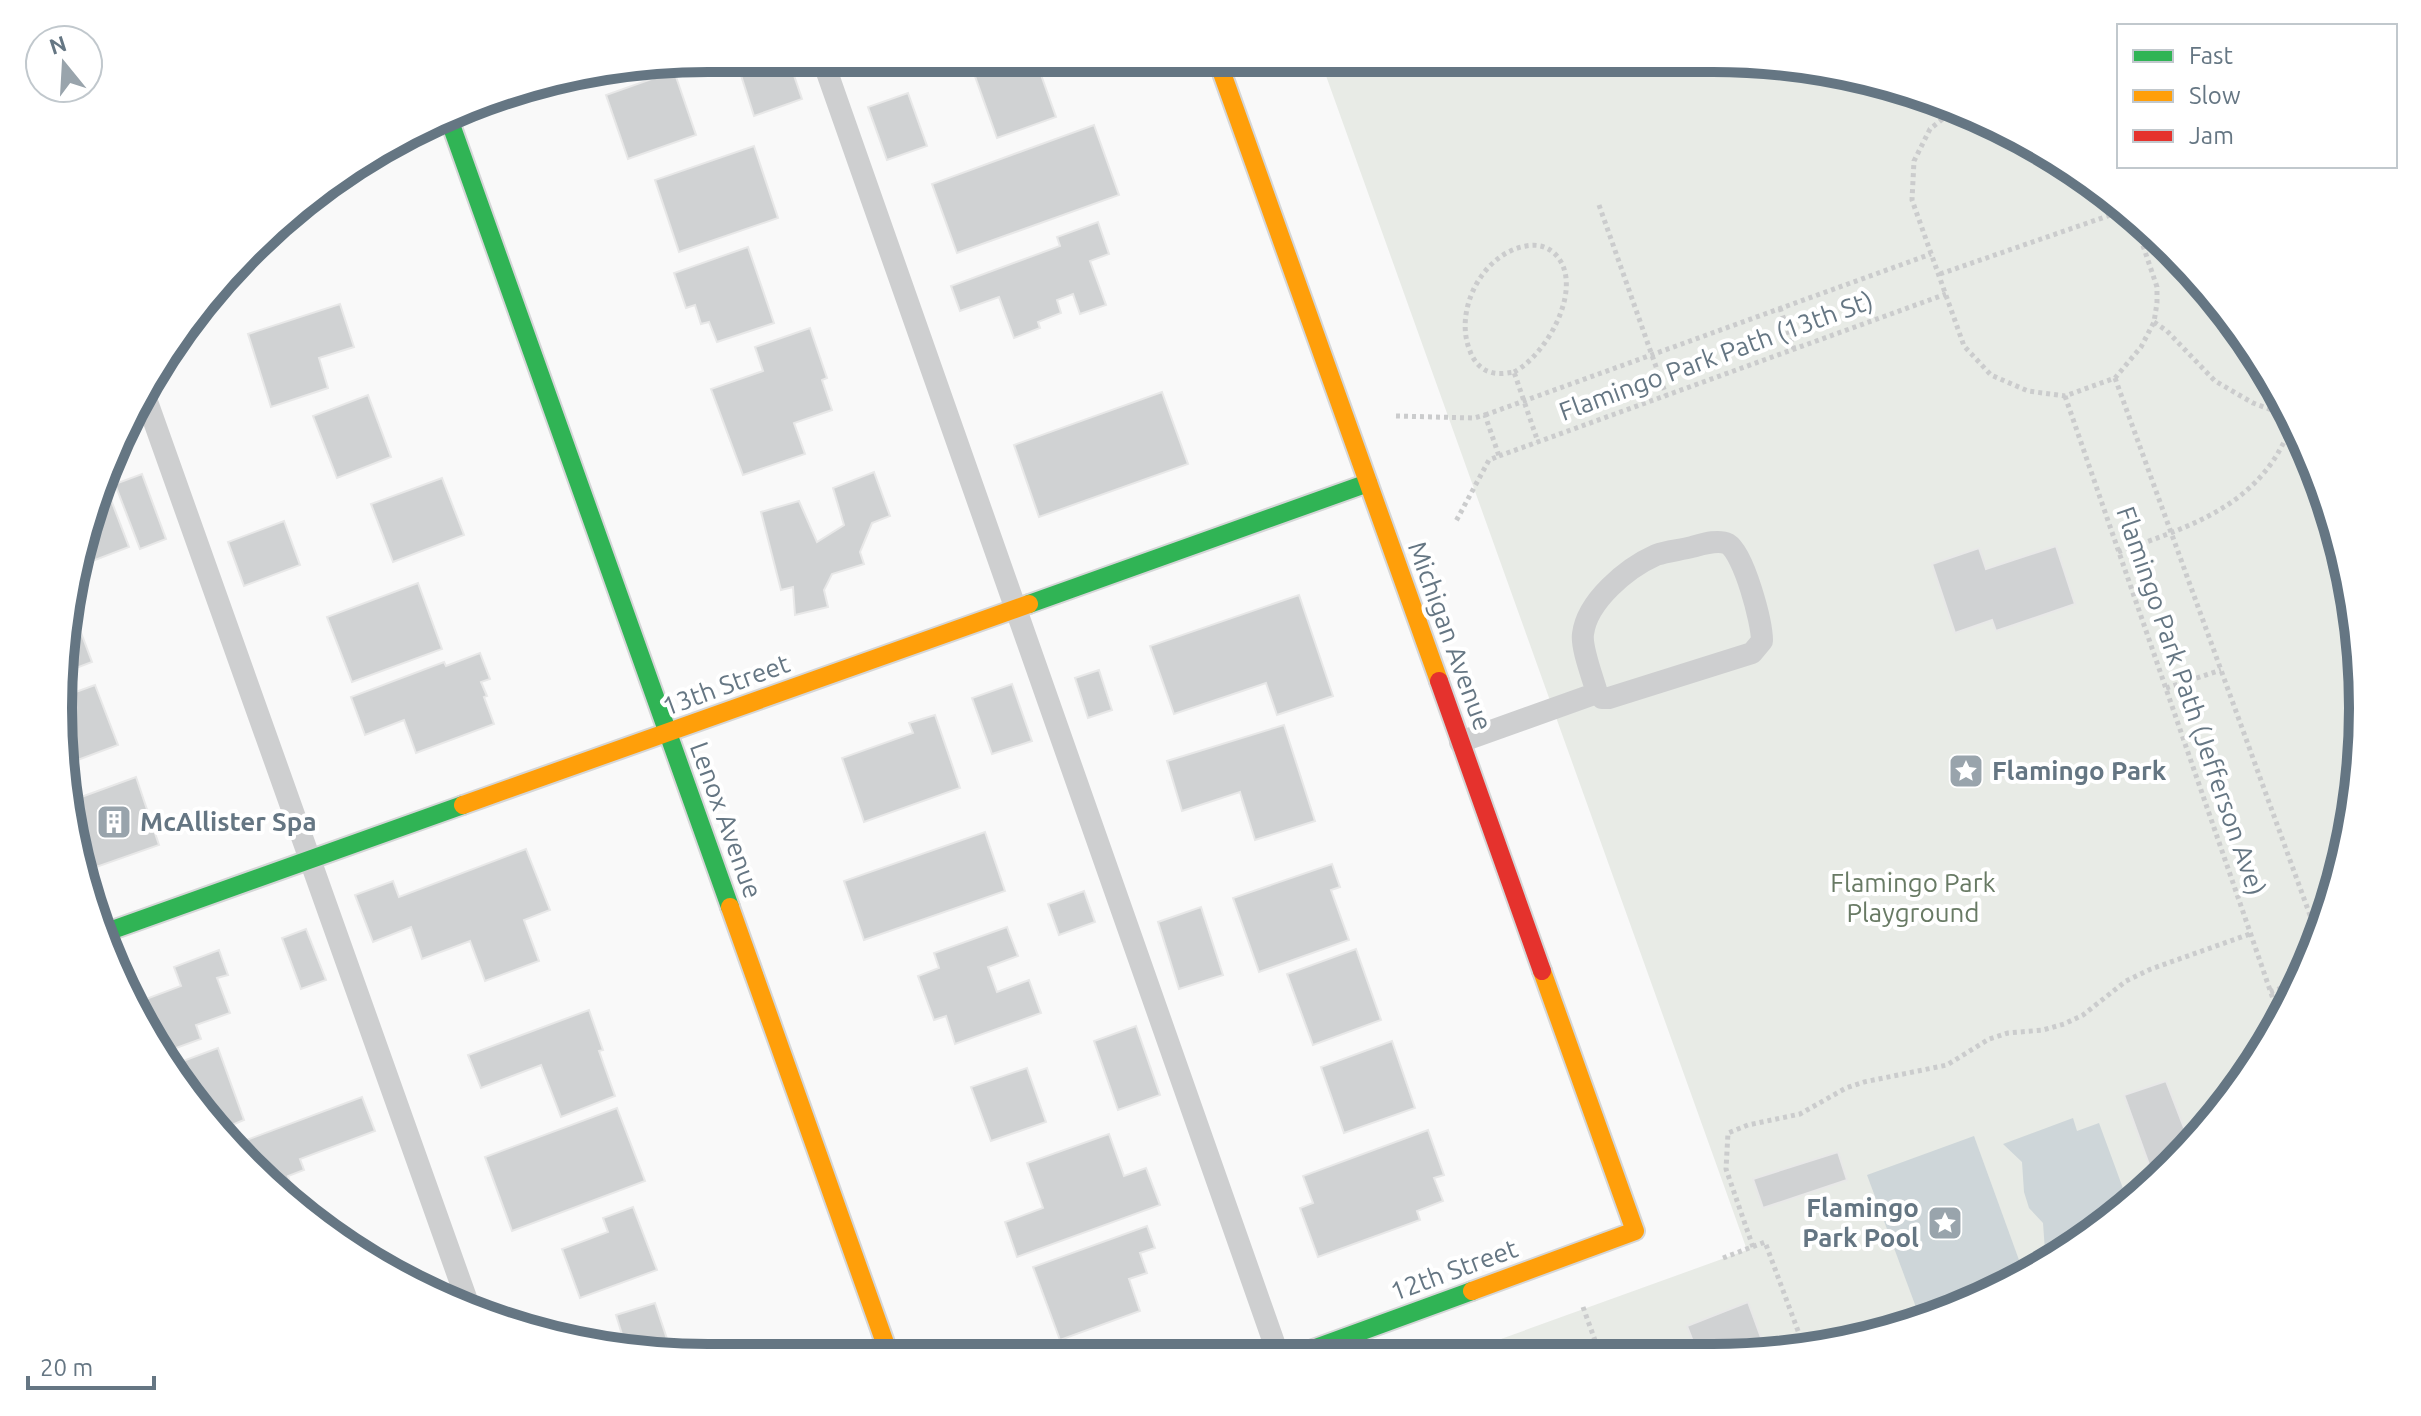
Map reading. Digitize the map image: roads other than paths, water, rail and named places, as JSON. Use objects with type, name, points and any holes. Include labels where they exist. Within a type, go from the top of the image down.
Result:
[{"type":"street","name":"Michigan Avenue","points":[[1222,72],[1635,1231]]},
{"type":"street","name":"Lenox Avenue","points":[[452,126],[885,1344]]},
{"type":"street","name":"13th Street","points":[[112,930],[1368,483]]},
{"type":"street","name":"12th Street","points":[[1326,1344],[1635,1231]]},
{"type":"lane","points":[[827,72],[1274,1344]]},
{"type":"lane","points":[[149,406],[465,1296]]},
{"type":"lane","points":[[1712,542],[1726,542],[1736,551],[1762,626],[1762,641],[1752,653],[1609,698],[1602,698],[1597,693],[1582,636],[1590,611],[1612,587],[1635,567],[1657,555],[1712,542]]},
{"type":"lane","points":[[1460,742],[1597,693]]},
{"type":"place","name":"Flamingo Park","points":[[1966,771]]},
{"type":"place","name":"McAllister Spa","points":[[114,822]]},
{"type":"place","name":"Flamingo Park Pool","points":[[1945,1223]]},
{"type":"park label","name":"Flamingo Park Playground","points":[[1913,898]]}]
